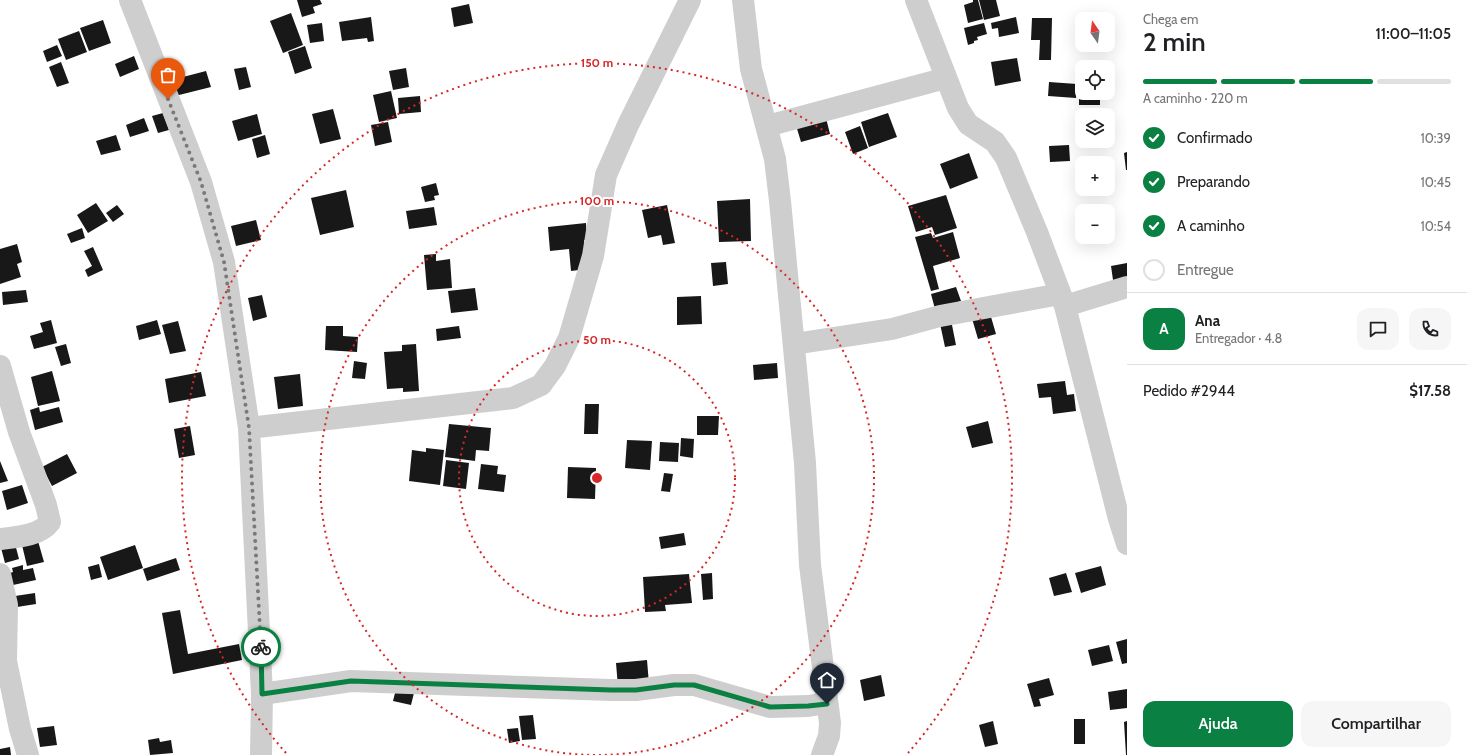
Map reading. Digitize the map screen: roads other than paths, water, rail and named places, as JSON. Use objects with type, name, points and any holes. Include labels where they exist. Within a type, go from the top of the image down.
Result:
[{"type":"street","points":[[130,0],[201,182],[224,262],[249,428],[262,694],[261,755]]},
{"type":"street","points":[[249,428],[514,398],[541,385],[555,366],[569,338],[592,256],[606,175],[628,125],[690,0]]},
{"type":"street","points":[[743,0],[751,69],[775,159],[805,463],[806,514],[810,565],[830,723],[830,736],[822,755]]},
{"type":"street","points":[[916,0],[958,108],[968,124],[995,142],[1006,158],[1037,232],[1062,300],[1097,438],[1127,544]]},
{"type":"street","points":[[767,126],[946,78]]},
{"type":"street","points":[[794,344],[892,329],[940,316],[1062,300],[1127,287]]},
{"type":"street","points":[[0,366],[20,432],[46,504],[50,522],[46,527],[38,531],[0,540]]},
{"type":"street","points":[[0,574],[7,605],[6,661],[20,729],[28,755]]},
{"type":"street","points":[[262,694],[351,681],[611,690],[636,690],[674,685],[694,685],[770,707],[827,704]]}]
